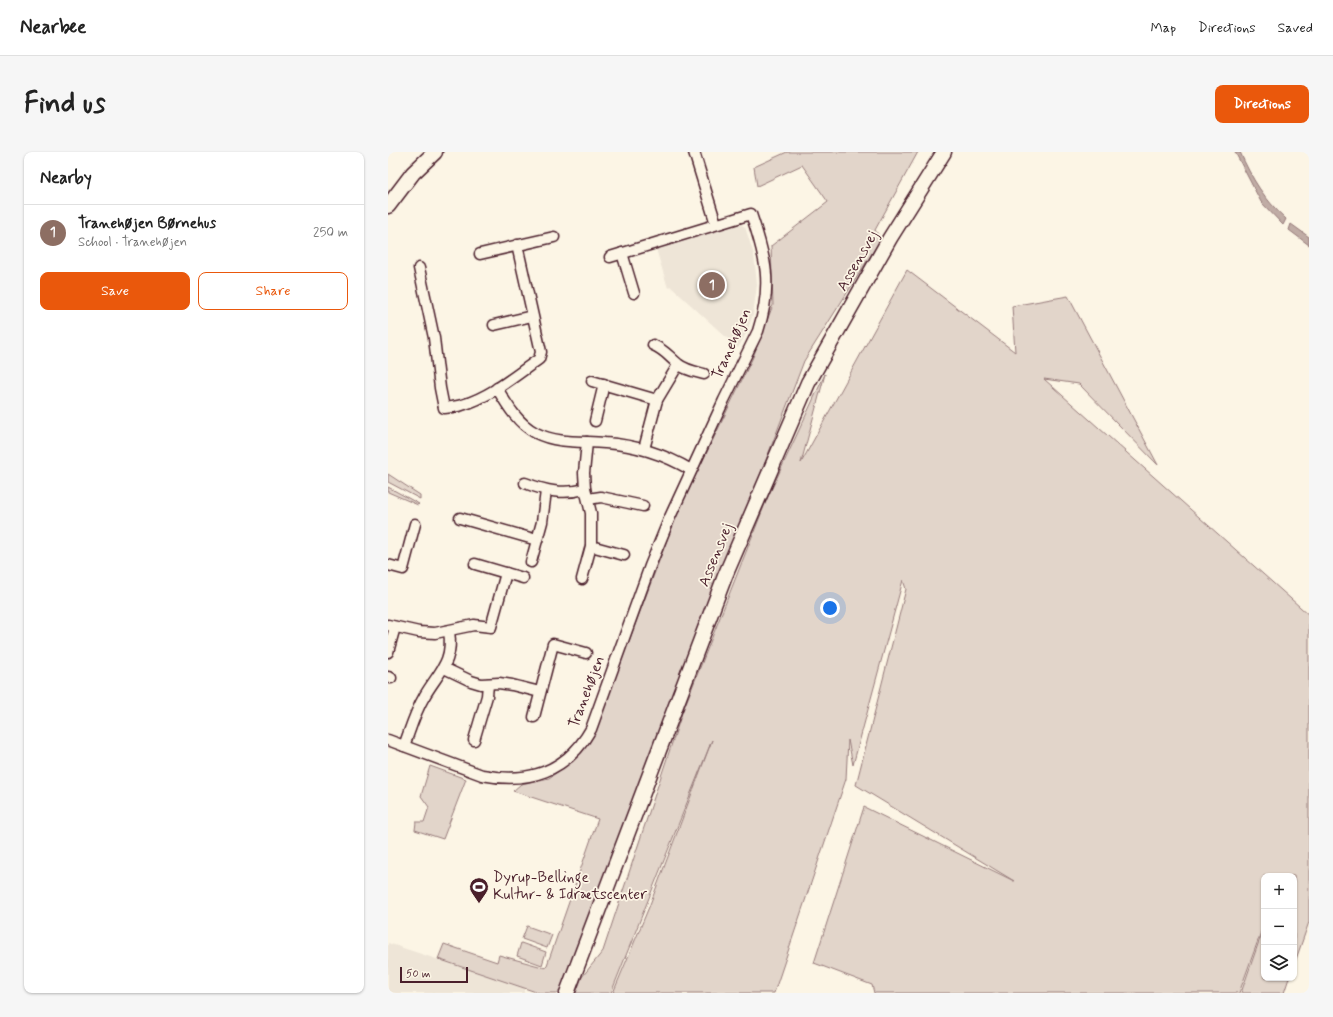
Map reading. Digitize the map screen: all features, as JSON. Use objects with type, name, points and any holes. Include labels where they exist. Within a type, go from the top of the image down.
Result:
[{"type":"main road","points":[[388,206],[413,173],[435,152]]},
{"type":"main road","name":"Assensvej","points":[[567,993],[725,576],[808,383],[890,238],[944,152]]},
{"type":"street","points":[[694,152],[716,224]]},
{"type":"street","name":"Tranehøjen","points":[[388,740],[482,775],[517,779],[532,776],[548,770],[573,753],[583,742],[591,729],[650,566],[691,470],[756,336],[762,318],[767,294],[766,263],[752,214],[610,257]]},
{"type":"street","points":[[480,254],[554,237]]},
{"type":"street","points":[[419,268],[434,338],[444,408],[480,398],[539,359],[541,352],[517,245]]},
{"type":"street","points":[[622,253],[634,292]]},
{"type":"street","points":[[494,325],[532,316]]},
{"type":"street","name":"Tranehøjen","points":[[653,344],[662,349],[678,365],[688,370],[704,374]]},
{"type":"street","points":[[644,449],[658,400],[678,365]]},
{"type":"street","points":[[592,381],[658,400]]},
{"type":"street","points":[[595,422],[604,384]]},
{"type":"street","points":[[497,388],[515,415],[536,433],[565,441],[612,444],[644,449],[676,460],[691,470]]},
{"type":"street","points":[[582,579],[591,546],[592,524],[584,473],[587,442]]},
{"type":"street","points":[[525,484],[546,491],[587,494],[643,506]]},
{"type":"street","points":[[531,562],[542,522],[546,491]]},
{"type":"street","points":[[460,518],[537,540]]},
{"type":"street","points":[[388,566],[403,569],[415,524]]},
{"type":"street","points":[[591,546],[624,555]]},
{"type":"street","points":[[475,564],[523,578]]},
{"type":"street","points":[[388,652],[392,626],[419,632],[435,633],[461,627],[491,627],[506,573]]},
{"type":"street","points":[[404,746],[415,714],[423,698],[444,668],[451,644],[449,631]]},
{"type":"street","name":"Tranehøjen","points":[[534,717],[553,644],[586,653]]},
{"type":"street","points":[[444,668],[471,681],[488,684],[499,683],[512,685],[540,692]]},
{"type":"street","points":[[474,740],[487,696],[488,684]]},
{"type":"shaded area","points":[[787,152],[918,152],[875,230],[881,239],[804,361],[561,993],[539,993],[438,959],[444,944],[497,962],[499,955],[546,968],[598,819],[513,791],[521,784],[549,778],[574,760],[594,734],[676,516],[753,357],[773,305],[771,246],[828,202],[802,165],[757,186],[754,167]]},
{"type":"shaded area","points":[[1235,152],[1240,152],[1259,188],[1271,204],[1286,219],[1283,225],[1261,202]]},
{"type":"shaded area","points":[[739,223],[745,227],[754,255],[757,285],[753,314],[747,332],[738,348],[670,286],[668,288],[656,249]]},
{"type":"shaded area","points":[[1291,224],[1309,237],[1309,245],[1289,230]]},
{"type":"shaded area","points":[[907,270],[1015,352],[1012,306],[1068,296],[1158,465],[1079,384],[1044,379],[1309,615],[1309,922],[1297,956],[1297,873],[1261,873],[1261,932],[1239,993],[874,993],[872,985],[814,963],[864,807],[1014,881],[856,785],[906,589],[903,580],[853,765],[848,740],[846,779],[774,993],[613,993],[649,907],[712,740],[611,993],[576,993],[582,977],[603,951],[682,713],[767,499],[825,374],[801,463]]},
{"type":"shaded area","points":[[388,474],[420,495],[420,499],[388,482]]},
{"type":"shaded area","points":[[388,487],[419,504],[418,505],[388,492]]},
{"type":"shaded area","points":[[430,766],[466,779],[443,839],[415,830],[416,822],[424,822],[429,807],[421,796]]},
{"type":"shaded area","points":[[527,926],[552,935],[547,948],[522,939]]},
{"type":"shaded area","points":[[1261,936],[1261,981],[1288,981],[1284,993],[1241,993]]},
{"type":"shaded area","points":[[388,943],[524,988],[524,993],[388,993]]},
{"type":"shaded area","points":[[521,943],[546,952],[542,965],[517,956]]},
{"type":"place","name":"Tranehøjen Børnehus","points":[[712,285]]},
{"type":"place","name":"Dyrup-Bellinge Kultur- & Idrætscenter","points":[[479,904]]}]
